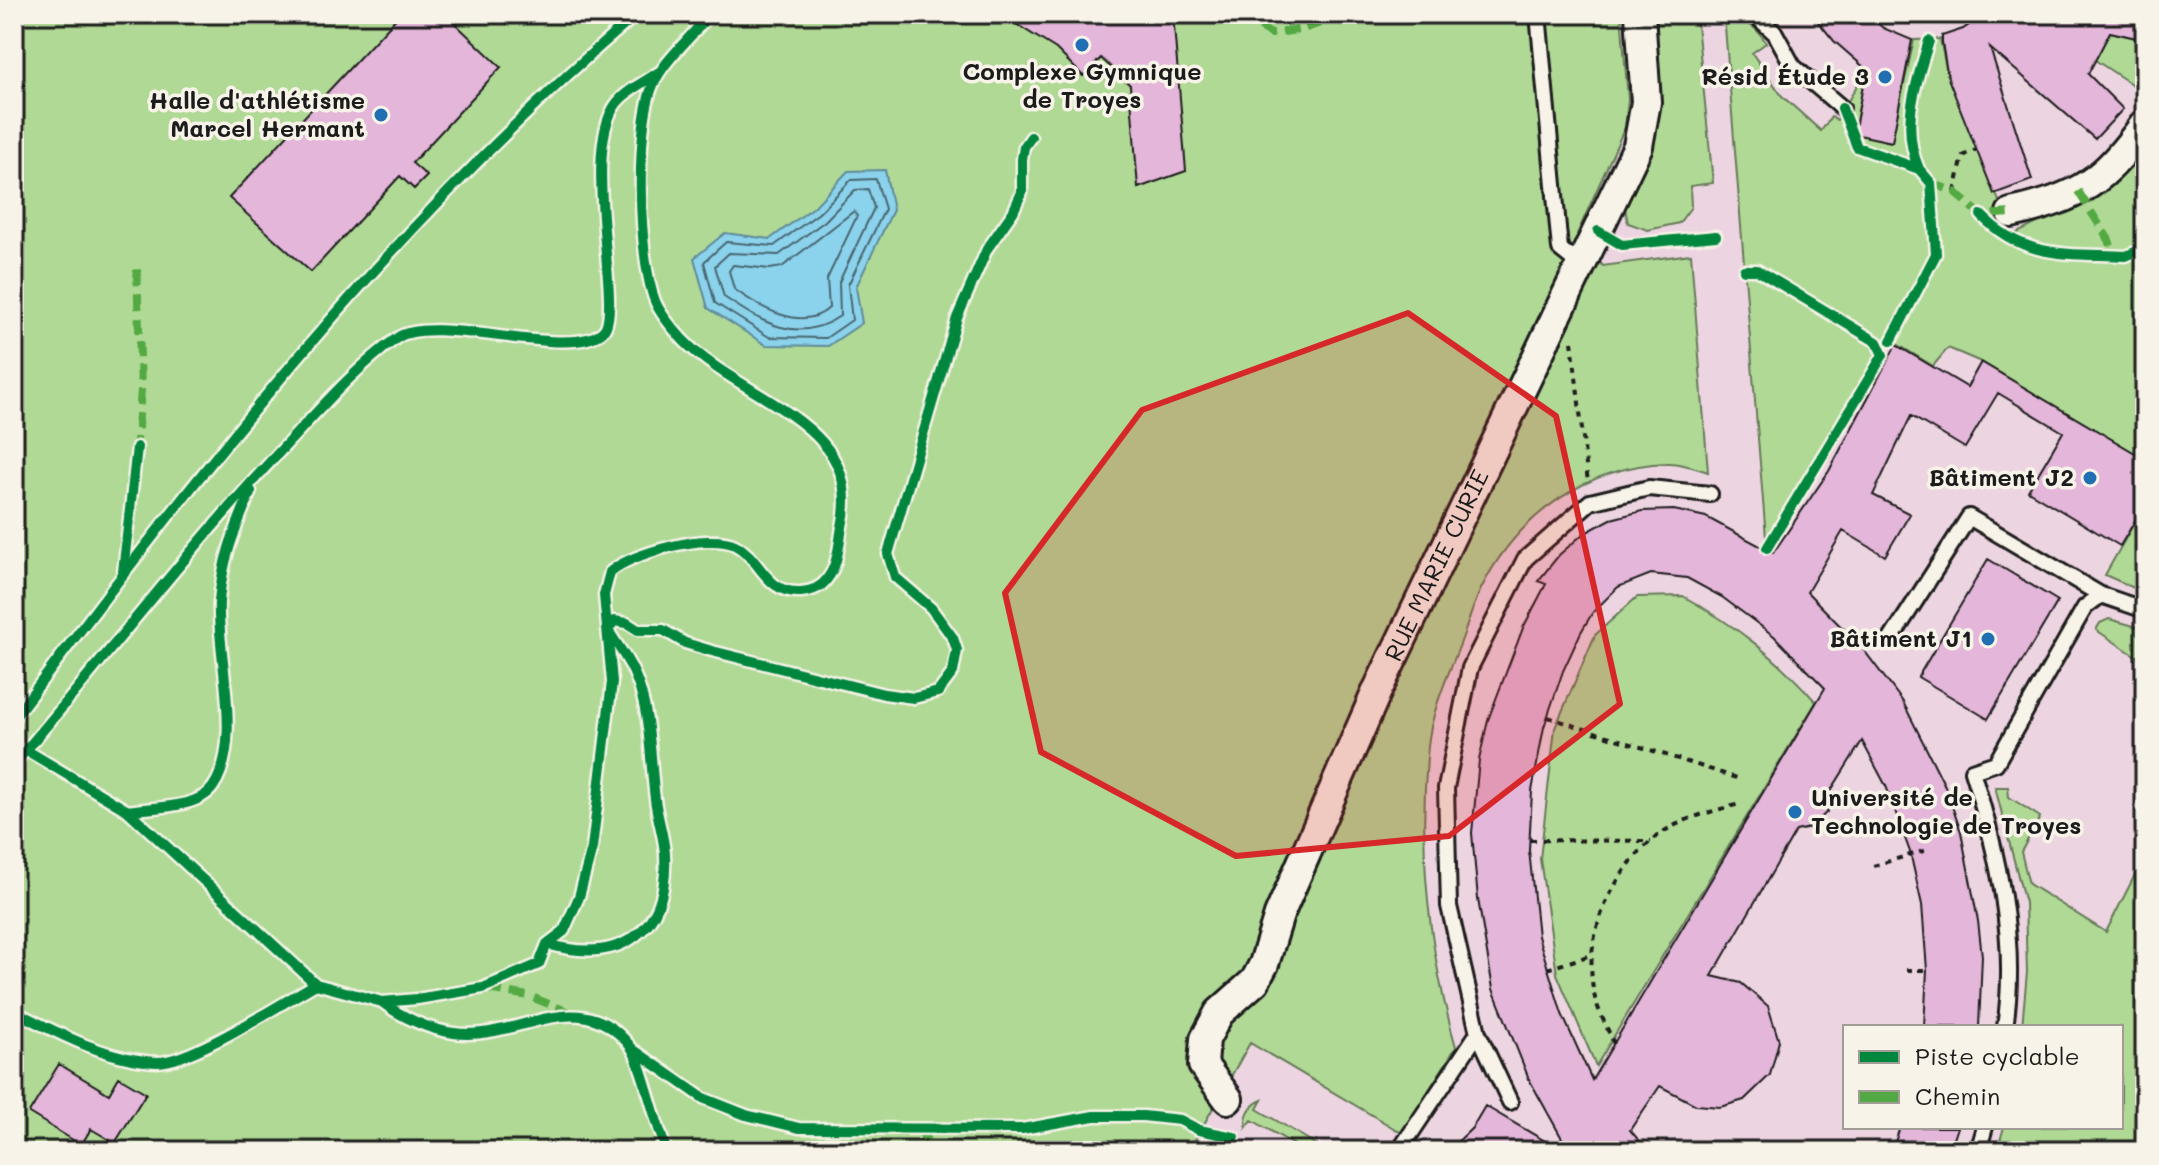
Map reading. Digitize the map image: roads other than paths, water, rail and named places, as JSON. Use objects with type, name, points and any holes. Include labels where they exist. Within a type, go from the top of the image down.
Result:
[{"type":"street","name":"RUE MARIE CURIE","points":[[1228,1099],[1203,1065],[1205,1039],[1219,1013],[1255,981],[1264,964],[1279,915],[1353,744],[1628,169],[1644,125],[1646,102],[1640,14]]},
{"type":"street","points":[[2011,213],[2057,203],[2107,173],[2145,124]]},
{"type":"lane","points":[[1538,14],[1560,249],[1580,265]]},
{"type":"lane","points":[[1754,14],[1775,33],[1793,66],[1842,108]]},
{"type":"lane","points":[[1510,1102],[1478,1033],[1449,906],[1446,788],[1470,668],[1525,559],[1590,502],[1649,488],[1710,494]]},
{"type":"lane","points":[[1891,639],[1969,517],[2101,595],[2145,610]]},
{"type":"lane","points":[[2005,1025],[2010,991],[2006,909],[1972,771],[1996,763],[2085,607],[2101,595]]},
{"type":"lane","points":[[1399,1151],[1478,1033]]},
{"type":"lane","points":[[1978,1151],[1984,1129]]},
{"type":"water","points":[[885,170],[893,210],[856,287],[862,323],[828,346],[766,345],[708,308],[694,258],[725,233],[770,239],[814,207],[848,171]]},
{"type":"place","name":"Complexe Gymnique de Troyes","points":[[1082,45]]},
{"type":"place","name":"Résid Étude 3","points":[[1885,77]]},
{"type":"place","name":"Halle d'athlétisme Marcel Hermant","points":[[381,115]]},
{"type":"place","name":"Bâtiment J2","points":[[2090,478]]},
{"type":"place","name":"Bâtiment J1","points":[[1988,639]]},
{"type":"place","name":"Université de Technologie de Troyes","points":[[1795,812]]}]
